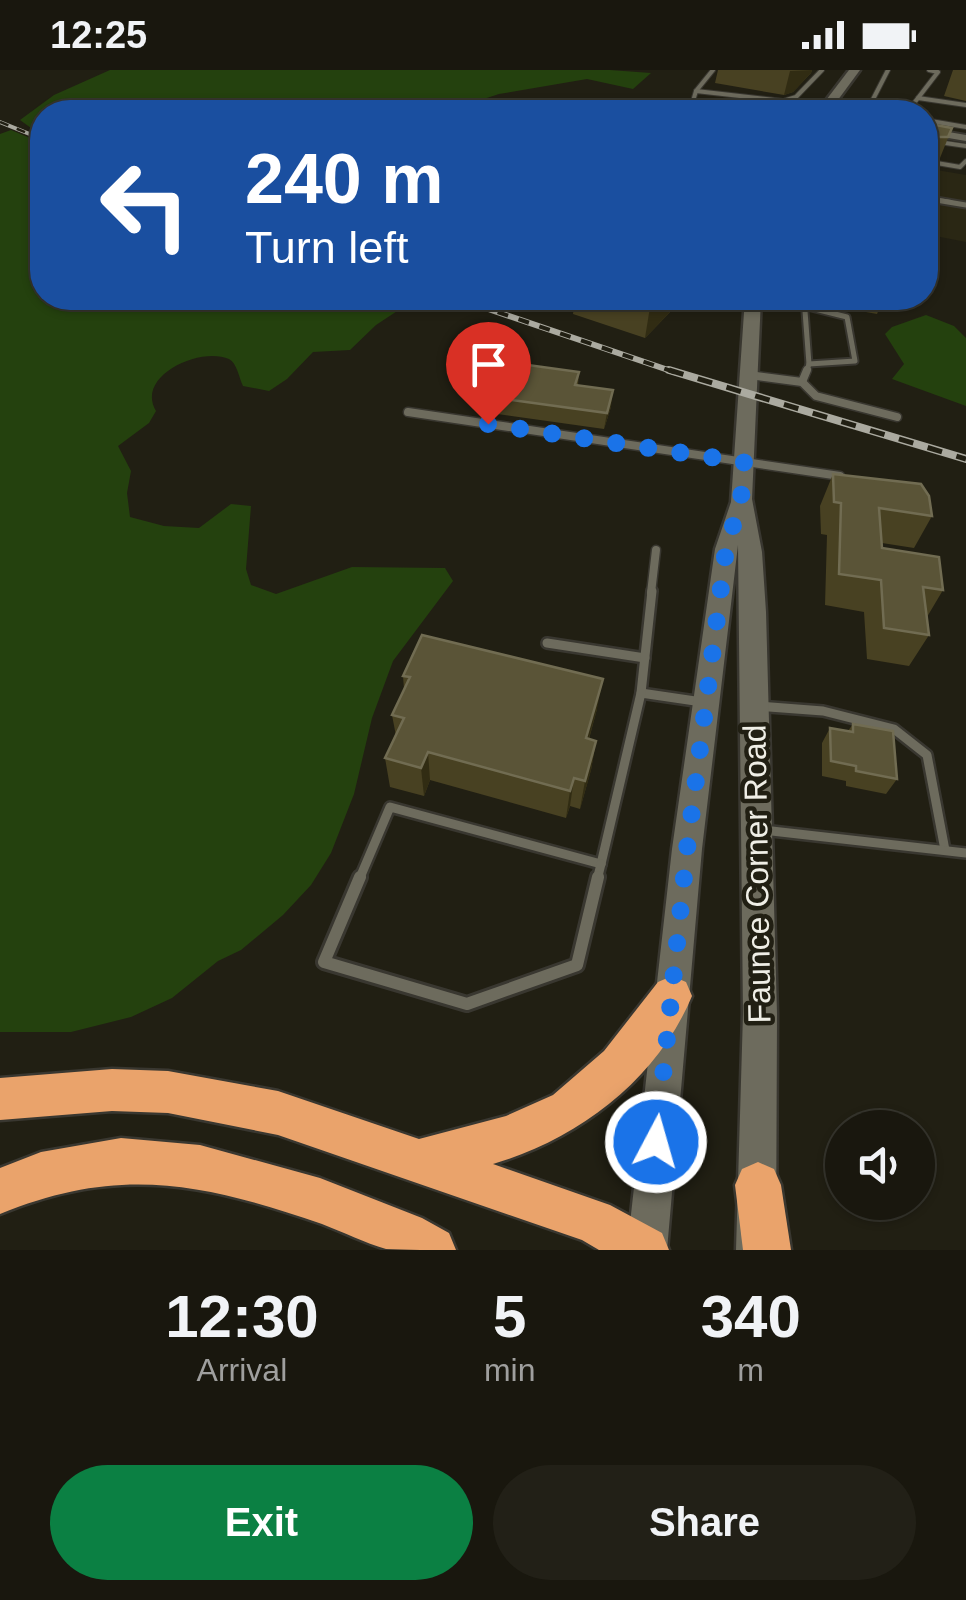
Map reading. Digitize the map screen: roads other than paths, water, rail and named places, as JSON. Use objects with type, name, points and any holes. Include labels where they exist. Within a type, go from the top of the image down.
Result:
[{"type":"highway","points":[[421,1160],[520,1135],[574,1106],[618,1070],[672,996]]},
{"type":"highway","points":[[0,1100],[112,1090],[168,1092],[278,1114],[594,1220],[646,1250]]},
{"type":"highway","points":[[0,1191],[55,1170],[96,1161],[175,1160],[274,1186],[388,1225],[432,1250]]},
{"type":"highway","points":[[758,1186],[767,1250]]},
{"type":"main road","points":[[832,100],[855,70]]},
{"type":"main road","name":"Faunce Corner Road","points":[[646,1250],[687,849],[726,549],[741,499],[752,310]]},
{"type":"main road","name":"Faunce Corner Road","points":[[741,499],[751,552],[755,706],[760,1014],[756,1250]]},
{"type":"main road","points":[[709,703],[755,706]]},
{"type":"street","points":[[938,133],[966,138]]},
{"type":"lane","points":[[693,100],[713,70]]},
{"type":"lane","points":[[787,100],[796,97],[822,70]]},
{"type":"lane","points":[[873,100],[888,70]]},
{"type":"lane","points":[[929,70],[938,72],[918,98],[932,100]]},
{"type":"lane","points":[[696,91],[775,100]]},
{"type":"lane","points":[[938,101],[966,105]]},
{"type":"lane","points":[[938,122],[966,126]]},
{"type":"lane","points":[[938,142],[966,146]]},
{"type":"lane","points":[[938,163],[960,167],[966,161]]},
{"type":"lane","points":[[938,201],[966,206]]},
{"type":"lane","points":[[802,382],[809,364],[805,310]]},
{"type":"lane","points":[[809,364],[855,361],[847,317],[827,310]]},
{"type":"lane","points":[[749,375],[802,382],[816,396],[897,417]]},
{"type":"lane","points":[[408,412],[858,478]]},
{"type":"lane","points":[[600,864],[390,807],[324,962],[468,1004],[576,965],[641,693],[656,550]]},
{"type":"lane","points":[[547,643],[645,658]]},
{"type":"lane","points":[[641,693],[709,703]]},
{"type":"lane","points":[[755,706],[823,711],[894,729],[927,755],[945,850]]},
{"type":"lane","points":[[756,829],[966,853]]},
{"type":"railway","points":[[0,122],[30,134]]},
{"type":"railway","points":[[491,310],[677,373]]},
{"type":"railway","points":[[669,370],[966,459]]}]
